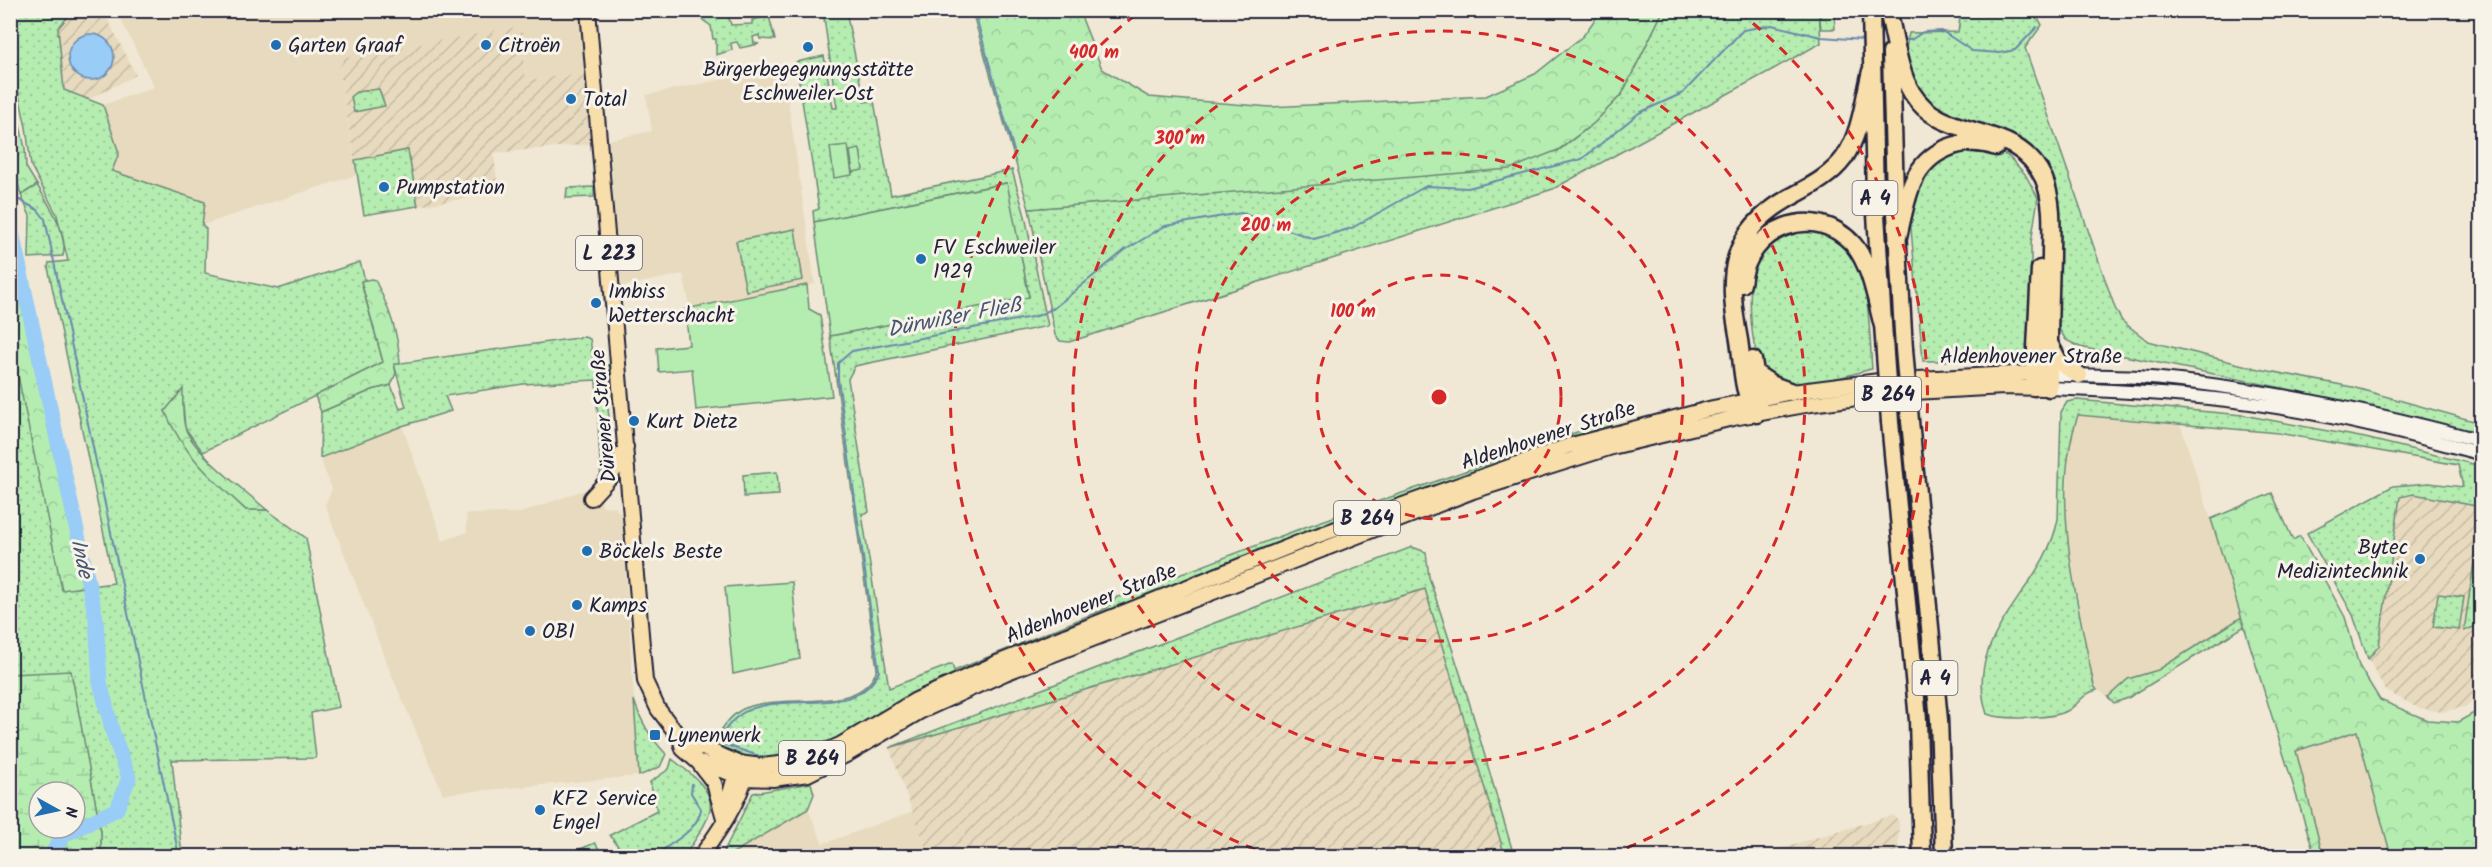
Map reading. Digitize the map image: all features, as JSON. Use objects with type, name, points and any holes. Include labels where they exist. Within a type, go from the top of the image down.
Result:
[{"type":"highway","name":"A 4","points":[[1871,15],[1875,199],[1890,422],[1918,720],[1922,856]]},
{"type":"highway","name":"A 4","points":[[1890,15],[1895,55],[1897,241],[1910,421],[1939,720],[1944,856]]},
{"type":"highway","points":[[1895,55],[1908,87],[1927,111],[1952,125],[2013,144],[2029,157],[2041,174],[2051,211],[2050,345],[2041,381]]},
{"type":"highway","points":[[1754,404],[1731,289],[1737,254],[1753,227],[1769,211],[1819,181],[1844,158],[1855,134],[1871,63]]},
{"type":"highway","points":[[1897,241],[1914,179],[1933,156],[1959,144],[1982,143],[2002,149],[2020,161],[2038,187],[2041,212],[2041,381]]},
{"type":"highway","points":[[1754,404],[1755,373],[1742,296],[1744,270],[1757,245],[1783,226],[1800,223],[1823,225],[1838,231],[1852,243],[1866,268],[1883,326]]},
{"type":"highway","points":[[2050,345],[2059,362],[2079,375]]},
{"type":"highway","points":[[1755,373],[1773,385],[1792,392]]},
{"type":"main road","name":"Dürener Straße","points":[[588,10],[645,681],[658,709],[680,738],[683,749],[698,762],[714,783],[724,818]]},
{"type":"main road","name":"Aldenhovener Straße","points":[[1754,404],[2041,381],[2079,375],[2137,377],[2248,391],[2370,414],[2481,441]]},
{"type":"main road","name":"Aldenhovener Straße","points":[[680,738],[742,771],[804,761],[840,745],[916,700],[987,668],[1308,539],[1568,446],[1754,404],[1792,392],[1879,381],[2041,381],[2277,407],[2367,425],[2481,454]]},
{"type":"main road","points":[[591,498],[611,476],[626,447]]},
{"type":"main road","points":[[698,762],[742,771],[733,809],[724,818],[701,856]]},
{"type":"shaded area","points":[[117,11],[579,11],[584,73],[526,80],[522,26],[339,67],[356,175],[202,225],[205,202],[112,171],[119,153],[103,105],[154,87]]},
{"type":"shaded area","points":[[105,14],[136,75],[88,100],[64,90],[58,27],[67,18]]},
{"type":"shaded area","points":[[522,26],[526,80],[584,73],[592,144],[494,153],[498,193],[363,215],[339,67],[346,57]]},
{"type":"shaded area","points":[[783,67],[815,284],[690,308],[683,274],[620,287],[609,140],[652,131],[646,95]]},
{"type":"shaded area","points":[[2078,415],[2179,420],[2242,617],[2158,670],[2128,679],[2108,697],[2094,687],[2066,532],[2069,443]]},
{"type":"shaded area","points":[[402,426],[443,541],[467,532],[466,514],[520,513],[601,484],[602,506],[615,507],[622,515],[639,776],[443,794],[392,676],[325,505],[332,489],[320,458]]},
{"type":"shaded area","points":[[2414,494],[2481,507],[2481,694],[2465,707],[2442,712],[2419,708],[2386,691],[2368,659],[2379,646],[2400,497]]},
{"type":"shaded area","points":[[1425,589],[1505,856],[929,856],[889,748]]},
{"type":"shaded area","points":[[2357,730],[2391,856],[2323,856],[2296,751]]},
{"type":"shaded area","points":[[808,809],[823,844],[913,811],[929,856],[728,856]]},
{"type":"shaded area","points":[[1893,815],[1899,821],[1898,856],[1754,856]]},
{"type":"green space","points":[[11,11],[66,11],[67,18],[58,28],[64,90],[103,105],[119,153],[112,171],[205,202],[202,225],[206,229],[205,273],[278,289],[360,262],[365,280],[361,282],[383,362],[203,452],[185,428],[183,404],[165,411],[246,510],[267,510],[306,538],[339,707],[311,713],[316,758],[172,760],[182,856],[101,856],[101,832],[91,780],[14,673],[11,674],[11,364],[16,366],[73,588],[114,583],[48,267],[49,263],[68,261],[57,215],[31,166],[26,127],[11,59]]},
{"type":"green space","points":[[703,11],[722,11],[729,18],[731,25],[752,24],[752,20],[769,16],[775,40],[760,39],[759,35],[753,37],[754,43],[759,44],[740,48],[737,42],[731,43],[732,50],[716,55],[716,39],[713,39],[711,26],[700,18]]},
{"type":"green space","points":[[823,11],[846,11],[864,102],[874,101],[891,195],[1012,170],[1025,216],[1048,326],[855,366],[848,379],[869,512],[862,514],[889,688],[952,664],[954,671],[1107,608],[1117,597],[1302,528],[1600,424],[1608,416],[1611,425],[1306,535],[802,755],[755,759],[713,744],[729,720],[743,709],[759,704],[838,698],[855,693],[868,684],[877,669],[830,336],[1029,296],[1006,183],[814,222],[813,211],[819,209],[796,62],[824,56],[833,108],[837,108]]},
{"type":"green space","points":[[972,11],[1079,11],[1102,69],[1149,97],[1270,107],[1486,96],[1535,74],[1583,36],[1601,11],[1663,11],[1622,94],[1594,123],[1558,150],[1510,169],[1029,209]]},
{"type":"green space","points":[[1663,11],[1819,11],[1821,43],[1553,189],[1069,342],[1060,341],[1055,335],[1029,209],[1307,185],[1558,151],[1594,123],[1622,94]]},
{"type":"green space","points":[[1819,11],[1834,11],[1835,29],[1821,29]]},
{"type":"green space","points":[[1961,11],[2034,11],[2042,25],[2025,48],[2115,308],[2122,321],[2148,341],[2259,369],[2352,387],[2481,423],[2481,437],[2298,391],[2080,347],[2066,340],[2059,329],[2055,311],[2056,237],[2029,149],[2012,136],[1951,118],[1921,100],[1908,64],[1906,48],[1909,33],[1958,32]]},
{"type":"green space","points":[[10,81],[25,148],[26,167],[37,185],[21,195],[11,156]]},
{"type":"green space","points":[[379,89],[385,106],[354,112],[351,96],[356,92]]},
{"type":"green space","points":[[848,145],[852,175],[834,178],[830,147]]},
{"type":"green space","points":[[860,149],[863,170],[853,172],[850,151]]},
{"type":"green space","points":[[1967,149],[1992,150],[2008,156],[2025,174],[2038,198],[2031,243],[2031,331],[2024,360],[1923,361],[1910,218],[1916,184],[1934,162]]},
{"type":"green space","points":[[408,150],[418,206],[364,215],[355,160]]},
{"type":"green space","name":"FV Eschweiler 1929","points":[[1007,183],[1029,297],[830,336],[814,222]]},
{"type":"green space","points":[[37,185],[52,209],[60,228],[63,237],[63,256],[29,258],[30,216],[21,195]]},
{"type":"green space","points":[[594,187],[594,197],[566,198],[567,188]]},
{"type":"green space","points":[[1800,227],[1837,237],[1851,250],[1858,264],[1867,300],[1872,369],[1820,383],[1799,385],[1776,379],[1761,365],[1753,338],[1750,310],[1751,281],[1754,269],[1757,259],[1770,244]]},
{"type":"green space","points":[[795,229],[803,280],[746,291],[736,241]]},
{"type":"green space","points":[[11,270],[14,271],[83,587],[62,590],[16,366],[11,364]]},
{"type":"green space","points":[[375,280],[392,320],[398,342],[400,364],[394,364],[396,373],[391,385],[372,390],[321,412],[315,396],[383,362],[361,281]]},
{"type":"green space","points":[[807,285],[809,309],[820,315],[832,396],[696,410],[692,369],[659,372],[657,348],[689,345],[685,309]]},
{"type":"green space","points":[[584,337],[590,339],[594,367],[610,365],[608,408],[613,456],[601,484],[596,380],[523,384],[445,396],[451,411],[402,426],[320,458],[321,412],[372,390],[391,385],[400,409],[406,407],[394,364]]},
{"type":"green space","points":[[183,389],[184,422],[190,437],[209,460],[267,510],[246,510],[210,477],[189,453],[165,411]]},
{"type":"green space","points":[[2077,400],[2243,415],[2365,438],[2481,466],[2481,507],[2414,494],[2400,497],[2379,646],[2368,659],[2353,615],[2307,533],[2393,486],[2429,483],[2463,487],[2458,465],[2278,433],[2078,415],[2070,448],[2066,481],[2066,516],[2074,585],[2094,686],[2097,690],[2092,691],[2060,714],[2027,718],[1994,716],[1987,714],[1982,686],[1985,660],[1995,636],[2038,568],[2050,544],[2058,519],[2061,412],[2067,402]]},
{"type":"green space","points":[[777,472],[779,495],[744,497],[743,475]]},
{"type":"green space","points":[[2272,493],[2293,540],[2300,536],[2345,617],[2359,666],[2380,700],[2427,720],[2458,722],[2481,709],[2481,856],[2391,856],[2357,731],[2296,751],[2323,856],[2315,856],[2211,519]]},
{"type":"green space","points":[[2477,542],[2480,548],[2476,552],[2481,561],[2481,624],[2464,631]]},
{"type":"green space","points":[[1412,547],[1426,552],[1429,577],[1468,698],[1514,856],[1505,856],[1425,589],[889,748]]},
{"type":"green space","points":[[792,582],[800,659],[733,674],[725,587]]},
{"type":"green space","points":[[2438,594],[2464,597],[2459,630],[2433,627]]},
{"type":"green space","points":[[2242,617],[2245,626],[2128,698],[2114,703],[2108,697],[2128,679],[2158,670]]},
{"type":"green space","points":[[71,671],[101,832],[101,856],[11,856],[11,674]]},
{"type":"green space","points":[[634,700],[647,729],[666,754],[660,767],[639,776]]},
{"type":"green space","points":[[672,759],[689,772],[707,793],[710,803],[704,825],[684,856],[625,856],[610,835],[657,811],[650,782],[669,769]]},
{"type":"green space","points":[[811,783],[814,794],[808,809],[728,856],[724,856],[723,853],[753,793]]},
{"type":"green space","points":[[595,843],[604,856],[563,856]]},
{"type":"water","points":[[91,34],[107,41],[114,57],[107,73],[91,80],[75,73],[68,57],[75,41]]},
{"type":"waterway","points":[[974,10],[1014,151]]},
{"type":"waterway","name":"Dürwißer Fließ","points":[[765,758],[717,742],[730,723],[741,714],[777,703],[818,702],[854,696],[868,686],[879,671],[838,379],[838,363],[852,351],[1037,316],[1054,308],[1125,250],[1165,226],[1241,213],[1314,239],[1352,228],[1426,186],[1468,188],[1582,159],[1639,113],[1683,93],[1743,30],[1772,25],[1821,37],[1864,40]]},
{"type":"waterway","name":"Dürwißer Fließ","points":[[1903,40],[1911,40],[1923,32],[1942,31],[1972,51],[2000,53],[2015,50],[2037,27]]},
{"type":"waterway","points":[[10,195],[38,210],[45,219],[179,856]]},
{"type":"waterway","name":"Inde","points":[[10,223],[96,618],[100,682],[113,733],[129,778],[117,809],[64,835],[50,856]]},
{"type":"waterway","points":[[656,856],[683,836],[699,817],[701,809],[691,793],[692,784]]},
{"type":"place","name":"Garten Graaf","points":[[276,45]]},
{"type":"place","name":"Citroën","points":[[486,45]]},
{"type":"place","name":"Bürgerbegegnungsstätte Eschweiler-Ost","points":[[808,47]]},
{"type":"place","name":"Total","points":[[571,99]]},
{"type":"place","name":"Pumpstation","points":[[384,187]]},
{"type":"place","name":"FV Eschweiler 1929","points":[[921,259]]},
{"type":"place","name":"Imbiss Wetterschacht","points":[[596,303]]},
{"type":"place","name":"Kurt Dietz","points":[[634,421]]},
{"type":"place","name":"Böckels Beste","points":[[587,551]]},
{"type":"place","name":"Bytec Medizintechnik","points":[[2420,559]]},
{"type":"place","name":"Kamps","points":[[577,605]]},
{"type":"place","name":"OBI","points":[[530,631]]},
{"type":"place","name":"Lynenwerk","points":[[655,735]]},
{"type":"place","name":"KFZ Service Engel","points":[[540,810]]}]
